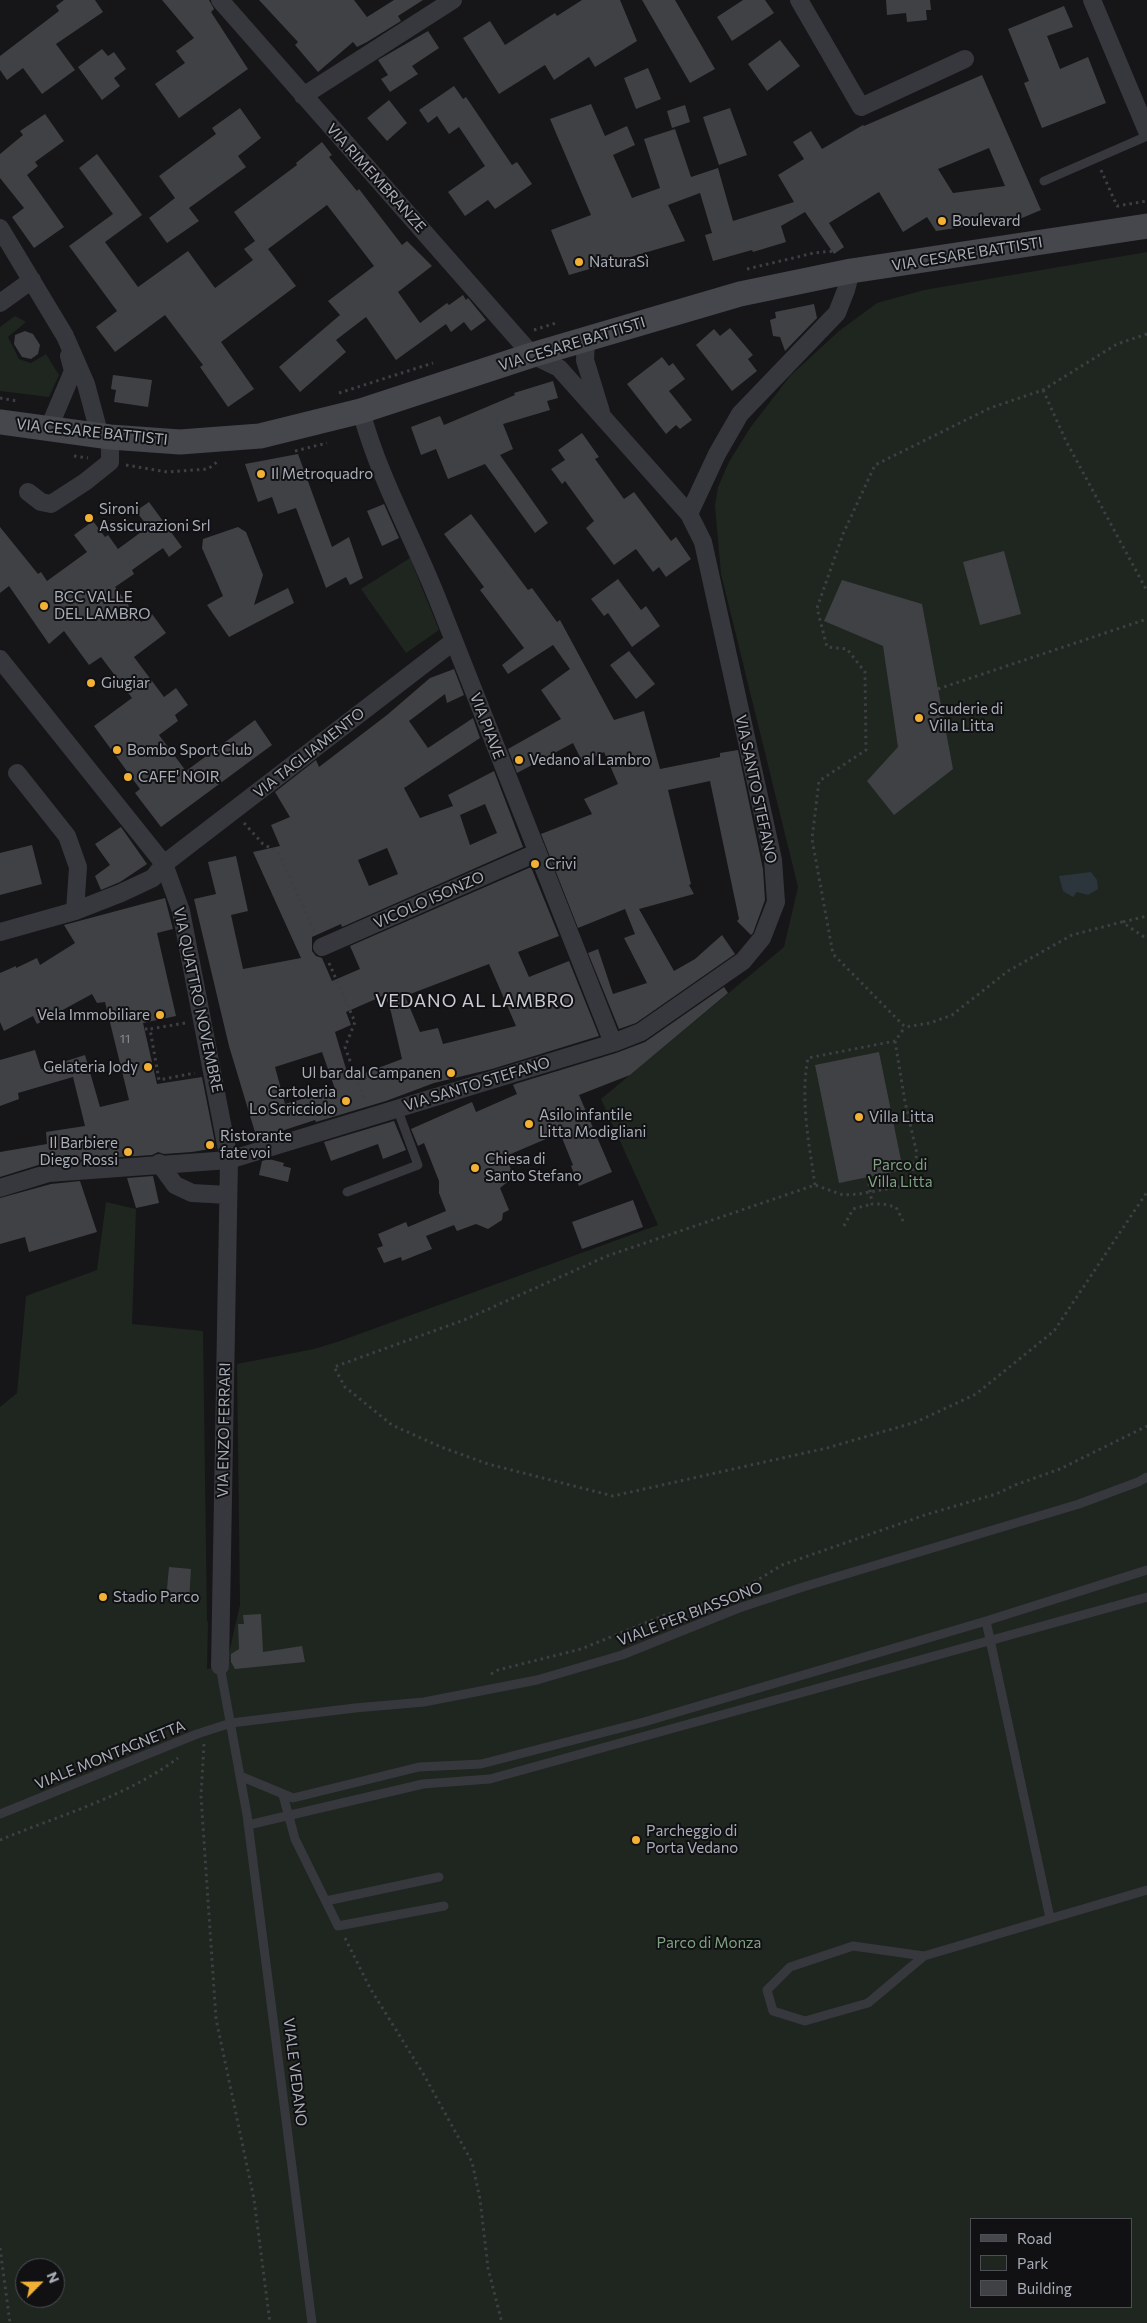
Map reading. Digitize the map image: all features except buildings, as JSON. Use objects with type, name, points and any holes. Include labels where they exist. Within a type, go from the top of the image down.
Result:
[{"type":"main road","name":"VIA CESARE BATTISTI","points":[[0,422],[105,437],[180,442],[260,436],[362,410],[524,346],[586,339],[740,294],[846,260],[1147,226]]},
{"type":"street","name":"VIA RIMEMBRANZE","points":[[220,0],[524,346]]},
{"type":"street","points":[[303,96],[453,0]]},
{"type":"street","points":[[799,0],[861,107],[965,59]]},
{"type":"street","points":[[1092,0],[1147,130]]},
{"type":"street","points":[[0,228],[64,336],[86,384],[105,437],[110,462],[79,486],[51,504],[40,502],[28,492]]},
{"type":"street","points":[[689,514],[717,454],[740,414],[837,313],[846,290],[846,260]]},
{"type":"street","points":[[0,302],[32,280]]},
{"type":"street","points":[[48,430],[73,371],[64,336]]},
{"type":"street","points":[[586,339],[586,360],[603,417]]},
{"type":"street","name":"VIA SANTO STEFANO","points":[[0,1188],[49,1173],[160,1163],[229,1160],[613,1043],[641,1032],[743,961],[762,938],[776,902],[773,860],[702,542],[689,514],[559,368],[524,346]]},
{"type":"street","name":"VIA PIAVE","points":[[362,410],[367,432],[388,487],[434,589],[536,853],[613,1043]]},
{"type":"street","name":"VIA TAGLIAMENTO","points":[[0,932],[75,911],[153,878],[164,864],[454,641]]},
{"type":"street","name":"VIA QUATTRO NOVEMBRE","points":[[0,659],[164,864],[182,911],[213,1070],[229,1160],[228,1195]]},
{"type":"street","points":[[17,773],[67,836],[78,867],[75,911]]},
{"type":"street","name":"VICOLO ISONZO","points":[[322,947],[536,853]]},
{"type":"street","points":[[160,1163],[174,1185],[192,1193],[228,1195]]},
{"type":"street","name":"VIA ENZO FERRARI","points":[[220,1666],[228,1195]]},
{"type":"lane","points":[[1044,181],[1147,136]]},
{"type":"lane","points":[[347,1192],[418,1166],[397,1108]]},
{"type":"lane","name":"VIALE PER BIASSONO","points":[[231,1723],[424,1702],[537,1680],[622,1655],[739,1608],[1079,1504],[1147,1477]]},
{"type":"lane","points":[[240,1776],[293,1798],[419,1766],[490,1762],[644,1722],[986,1621],[1147,1570]]},
{"type":"lane","points":[[248,1825],[423,1784],[490,1779],[1147,1597]]},
{"type":"lane","points":[[986,1621],[1050,1918]]},
{"type":"lane","name":"VIALE VEDANO","points":[[220,1666],[248,1825],[312,2323]]},
{"type":"lane","name":"VIALE MONTAGNETTA","points":[[0,1814],[197,1734],[231,1723]]},
{"type":"lane","points":[[283,1795],[295,1839],[338,1926],[444,1906]]},
{"type":"lane","points":[[326,1901],[439,1877]]},
{"type":"lane","points":[[924,1956],[853,1946],[790,1966],[767,1990],[772,2011],[805,2021],[868,2003],[924,1956],[1147,1890]]},
{"type":"path","points":[[1096,158],[1116,206],[1147,201]]},
{"type":"path","points":[[741,271],[814,253],[846,260]]},
{"type":"path","points":[[524,346],[558,323]]},
{"type":"path","points":[[905,1027],[833,954],[812,839],[819,781],[866,750],[865,672],[847,650],[827,647],[817,608],[843,534],[875,465],[990,408],[1043,390],[1117,344],[1147,334]]},
{"type":"path","points":[[336,394],[440,361]]},
{"type":"path","points":[[1043,390],[1066,441],[1147,591]]},
{"type":"path","points":[[0,398],[19,401]]},
{"type":"path","points":[[938,689],[1147,619]]},
{"type":"path","points":[[233,811],[263,844],[278,852],[322,947],[355,1022],[345,1046],[369,1116]]},
{"type":"path","points":[[815,1185],[805,1107],[804,1078],[808,1058],[894,1040],[905,1027],[930,1023],[952,1015],[1008,971],[1072,934],[1147,916]]},
{"type":"path","points":[[1122,922],[1147,939]]},
{"type":"path","points":[[145,1029],[203,1020]]},
{"type":"path","points":[[150,1029],[159,1080],[213,1070]]},
{"type":"path","points":[[894,1040],[904,1102],[917,1154],[908,1185],[843,1194],[815,1185],[607,1256],[464,1320],[334,1367],[344,1386],[392,1425],[441,1447],[488,1464],[613,1496],[827,1448],[916,1422],[976,1394],[1054,1331],[1147,1192]]},
{"type":"path","points":[[868,1177],[872,1204]]},
{"type":"path","points":[[844,1226],[853,1209],[872,1204],[896,1207],[904,1223]]},
{"type":"path","points":[[484,1678],[498,1670],[581,1649],[665,1614],[689,1609],[736,1593],[782,1565],[937,1511],[996,1494],[1014,1485],[1060,1469],[1147,1426]]},
{"type":"path","points":[[198,1743],[204,1738],[201,1796],[216,2019],[254,2199],[270,2323]]},
{"type":"path","points":[[0,1840],[111,1796],[156,1774],[184,1753]]},
{"type":"path","points":[[338,1926],[370,1988],[424,2075],[472,2162],[480,2198],[488,2268],[502,2323]]},
{"type":"path","points":[[0,2248],[10,2323]]},
{"type":"green space","points":[[1147,252],[1147,2323],[0,2323],[0,1407],[17,1393],[26,1296],[97,1270],[106,1202],[136,1209],[132,1324],[203,1331],[208,1622],[207,1669],[226,1666],[240,1605],[237,1364],[314,1349],[340,1341],[658,1225],[601,1099],[784,947],[798,887],[721,574],[715,506],[718,487],[729,462],[750,428],[790,376],[839,331],[877,303],[924,290]]},
{"type":"green space","points":[[15,316],[26,322],[8,337],[19,359],[31,363],[46,354],[59,375],[49,397],[0,391],[0,327]]},
{"type":"green space","points":[[410,558],[439,630],[406,653],[361,589]]},
{"type":"shaded area","points":[[1091,872],[1097,880],[1098,889],[1088,895],[1077,892],[1073,897],[1063,891],[1059,876]]},
{"type":"place","name":"Boulevard","points":[[942,221]]},
{"type":"place","name":"NaturaSì","points":[[579,262]]},
{"type":"place","name":"Il Metroquadro","points":[[261,474]]},
{"type":"place","name":"Sironi Assicurazioni Srl","points":[[89,518]]},
{"type":"place","name":"BCC VALLE DEL LAMBRO","points":[[44,606]]},
{"type":"place","name":"Giugiar","points":[[91,683]]},
{"type":"place","name":"Scuderie di Villa Litta","points":[[919,718]]},
{"type":"place","name":"Bombo Sport Club","points":[[117,750]]},
{"type":"place","name":"Vedano al Lambro","points":[[519,760]]},
{"type":"place","name":"CAFE' NOIR","points":[[128,777]]},
{"type":"place","name":"Crivi","points":[[535,864]]},
{"type":"place","name":"Vela Immobiliare","points":[[160,1015]]},
{"type":"place","name":"Gelateria Jody","points":[[148,1067]]},
{"type":"place","name":"Ul bar dal Campanen","points":[[451,1073]]},
{"type":"place","name":"Cartoleria Lo Scricciolo","points":[[346,1101]]},
{"type":"place","name":"Villa Litta","points":[[859,1117]]},
{"type":"place","name":"Asilo infantile Litta Modigliani","points":[[529,1124]]},
{"type":"place","name":"Ristorante fate voi","points":[[210,1145]]},
{"type":"place","name":"Il Barbiere Diego Rossi","points":[[128,1152]]},
{"type":"place","name":"Chiesa di Santo Stefano","points":[[475,1168]]},
{"type":"place","name":"Stadio Parco","points":[[103,1597]]},
{"type":"place","name":"Parcheggio di Porta Vedano","points":[[636,1840]]},
{"type":"district","name":"VEDANO AL LAMBRO","points":[[475,1001]]},
{"type":"park label","name":"Parco di Villa Litta","points":[[900,1174]]},
{"type":"park label","name":"Parco di Monza","points":[[709,1943]]}]
